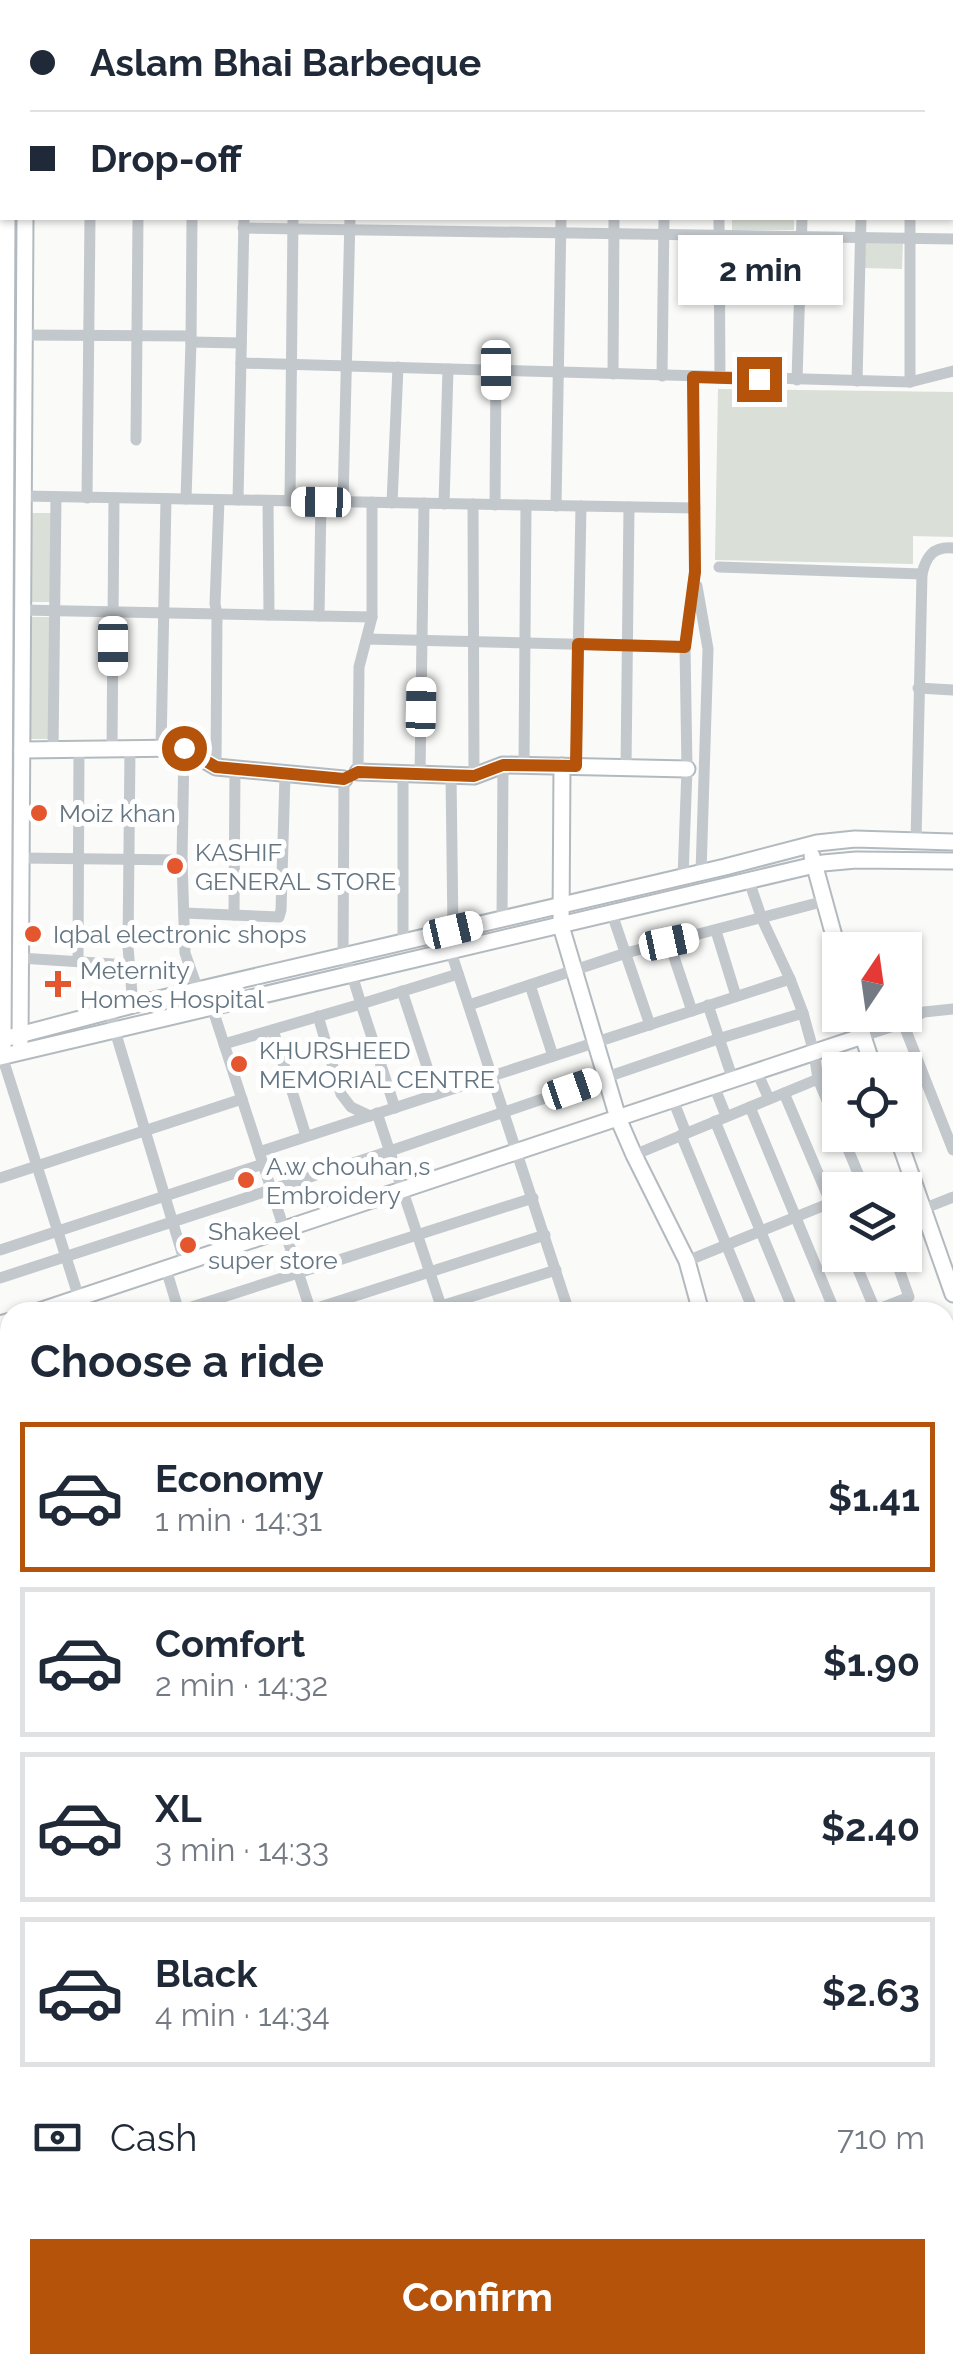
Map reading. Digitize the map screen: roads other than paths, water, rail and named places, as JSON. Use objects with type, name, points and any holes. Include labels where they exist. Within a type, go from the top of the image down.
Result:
[{"type":"street","points":[[8,220],[4,246],[1,1048],[66,1256],[73,1302]]},
{"type":"street","points":[[21,1052],[25,220]]},
{"type":"street","points":[[87,498],[90,220]]},
{"type":"street","points":[[136,440],[138,220]]},
{"type":"street","points":[[186,499],[192,220]]},
{"type":"street","points":[[509,220],[509,232]]},
{"type":"street","points":[[556,506],[561,220]]},
{"type":"street","points":[[613,374],[614,220]]},
{"type":"street","points":[[662,376],[664,220]]},
{"type":"street","points":[[719,220],[720,378]]},
{"type":"street","points":[[797,380],[802,220]]},
{"type":"street","points":[[856,381],[861,220]]},
{"type":"street","points":[[910,220],[910,382]]},
{"type":"street","points":[[238,500],[243,222],[458,224],[509,232],[953,239]]},
{"type":"street","points":[[290,501],[293,223]]},
{"type":"street","points":[[343,502],[350,223]]},
{"type":"street","points":[[4,246],[25,245]]},
{"type":"street","points":[[24,334],[241,343]]},
{"type":"street","points":[[241,363],[910,382],[953,371]]},
{"type":"street","points":[[392,503],[398,368]]},
{"type":"street","points":[[444,504],[448,369]]},
{"type":"street","points":[[3,379],[24,370]]},
{"type":"street","points":[[496,370],[496,504]]},
{"type":"street","points":[[683,877],[687,769],[685,647],[695,572],[693,377]]},
{"type":"street","points":[[3,478],[24,477]]},
{"type":"street","points":[[23,496],[695,508]]},
{"type":"street","points":[[52,750],[56,497]]},
{"type":"street","points":[[114,498],[113,612],[129,860],[133,1005]]},
{"type":"street","points":[[161,748],[166,499]]},
{"type":"street","points":[[216,767],[218,500]]},
{"type":"street","points":[[268,501],[269,615]]},
{"type":"street","points":[[319,616],[321,502]]},
{"type":"street","points":[[372,502],[372,616],[359,667],[343,956],[394,1108]]},
{"type":"street","points":[[403,942],[422,640],[424,503]]},
{"type":"street","points":[[473,504],[474,776]]},
{"type":"street","points":[[524,765],[526,505]]},
{"type":"street","points":[[581,506],[578,644],[561,926],[618,1118],[687,1261],[698,1302]]},
{"type":"street","points":[[626,768],[628,507]]},
{"type":"street","points":[[916,842],[922,574],[926,558],[934,551],[953,548]]},
{"type":"street","points":[[719,567],[922,574]]},
{"type":"street","points":[[695,572],[708,649],[701,873]]},
{"type":"street","points":[[3,597],[54,611],[372,616]]},
{"type":"street","points":[[367,639],[685,647]]},
{"type":"street","points":[[918,688],[953,690]]},
{"type":"street","points":[[2,695],[22,694]]},
{"type":"street","points":[[22,750],[184,748],[216,767],[285,775],[474,776],[503,765],[687,769]]},
{"type":"street","points":[[184,748],[182,860],[186,952],[198,990],[212,1007],[305,1302]]},
{"type":"street","points":[[78,961],[80,749]]},
{"type":"street","points":[[502,919],[503,765]]},
{"type":"street","points":[[234,915],[235,770]]},
{"type":"street","points":[[2,774],[22,772]]},
{"type":"street","points":[[184,914],[279,917],[285,775]]},
{"type":"street","points":[[451,775],[453,930]]},
{"type":"street","points":[[1,1048],[20,1034],[133,1005],[809,845],[855,839],[953,842]]},
{"type":"street","points":[[809,845],[833,932]]},
{"type":"street","points":[[2,862],[182,860]]},
{"type":"street","points":[[1,1048],[21,1052],[815,865],[856,860],[953,861]]},
{"type":"street","points":[[750,881],[762,919],[804,1013],[822,1088]]},
{"type":"street","points":[[468,1005],[626,953],[825,901]]},
{"type":"street","points":[[612,914],[650,1024]]},
{"type":"street","points":[[716,931],[736,996]]},
{"type":"street","points":[[669,942],[692,1011]]},
{"type":"street","points":[[450,952],[566,1302]]},
{"type":"street","points":[[20,958],[129,965]]},
{"type":"street","points":[[224,1044],[458,974]]},
{"type":"street","points":[[0,1250],[166,1195],[306,1136],[790,979]]},
{"type":"street","points":[[530,984],[553,1056]]},
{"type":"street","points":[[402,991],[436,1094]]},
{"type":"street","points":[[708,1006],[733,1080]]},
{"type":"street","points":[[922,1013],[953,1009]]},
{"type":"street","points":[[110,1011],[185,1263]]},
{"type":"street","points":[[0,1278],[804,1013]]},
{"type":"street","points":[[318,1016],[342,1094],[351,1107],[374,1114],[390,1151],[440,1302]]},
{"type":"street","points":[[273,1030],[306,1136]]},
{"type":"street","points":[[861,1032],[868,1052]]},
{"type":"street","points":[[78,1302],[166,1269],[875,1032]]},
{"type":"street","points":[[907,1032],[952,1145]]},
{"type":"street","points":[[757,1072],[769,1099]]},
{"type":"street","points":[[634,1155],[818,1079]]},
{"type":"street","points":[[714,1086],[721,1119],[790,1302]]},
{"type":"street","points":[[784,1092],[822,1172]]},
{"type":"street","points":[[0,1178],[242,1099]]},
{"type":"street","points":[[673,1100],[750,1302]]},
{"type":"street","points":[[750,1107],[831,1302]]},
{"type":"street","points":[[903,1152],[953,1294]]},
{"type":"street","points":[[923,1209],[953,1197]]},
{"type":"street","points":[[209,1302],[533,1198]]},
{"type":"street","points":[[687,1261],[822,1206]]},
{"type":"street","points":[[339,1302],[545,1235]]},
{"type":"street","points":[[166,1269],[175,1302]]},
{"type":"street","points":[[465,1302],[556,1270]]},
{"type":"street","points":[[859,1272],[870,1302]]},
{"type":"street","points":[[897,1302],[909,1297],[900,1272]]},
{"type":"place","name":"Moiz khan","points":[[39,813]]},
{"type":"place","name":"KASHIF GENERAL STORE","points":[[175,866]]},
{"type":"place","name":"Iqbal electronic shops","points":[[33,934]]},
{"type":"place","name":"Meternity Homes Hospital","points":[[58,984]]},
{"type":"place","name":"KHURSHEED MEMORIAL CENTRE","points":[[239,1064]]},
{"type":"place","name":"A.w chouhan,s Embroidery","points":[[246,1180]]},
{"type":"place","name":"Shakeel super store","points":[[188,1245]]}]
